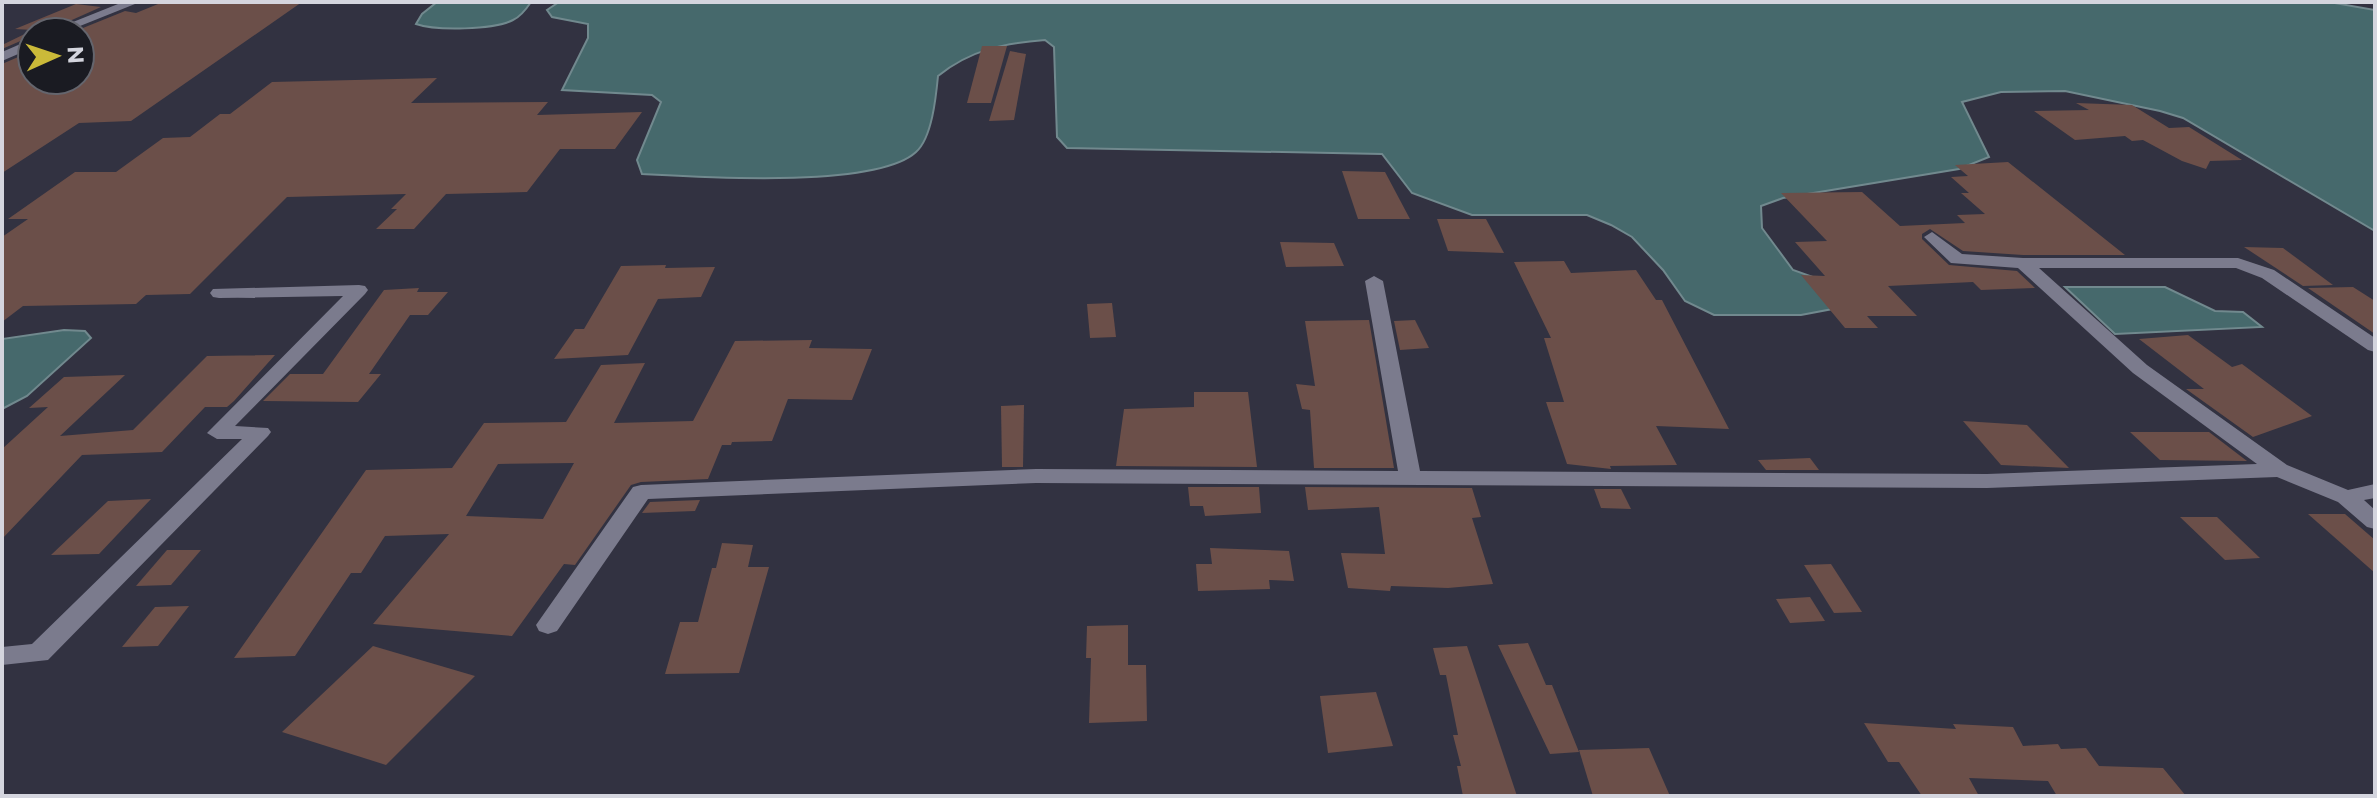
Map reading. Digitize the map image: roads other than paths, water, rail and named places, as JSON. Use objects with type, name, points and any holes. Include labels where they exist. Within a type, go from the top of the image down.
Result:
[{"type":"street","points":[[96,16],[134,2]]},
{"type":"street","points":[[1932,237],[1957,259],[2023,263],[2238,263],[2268,274],[2375,346]]},
{"type":"street","points":[[2023,263],[2140,369],[2279,470],[2346,497],[2375,522]]},
{"type":"street","points":[[1374,281],[1410,476]]},
{"type":"street","points":[[2,656],[39,653],[261,432],[217,433],[359,290],[219,293]]},
{"type":"street","points":[[548,625],[641,492],[1036,476],[1987,481],[2279,470]]},
{"type":"street","points":[[2346,497],[2375,491]]}]
